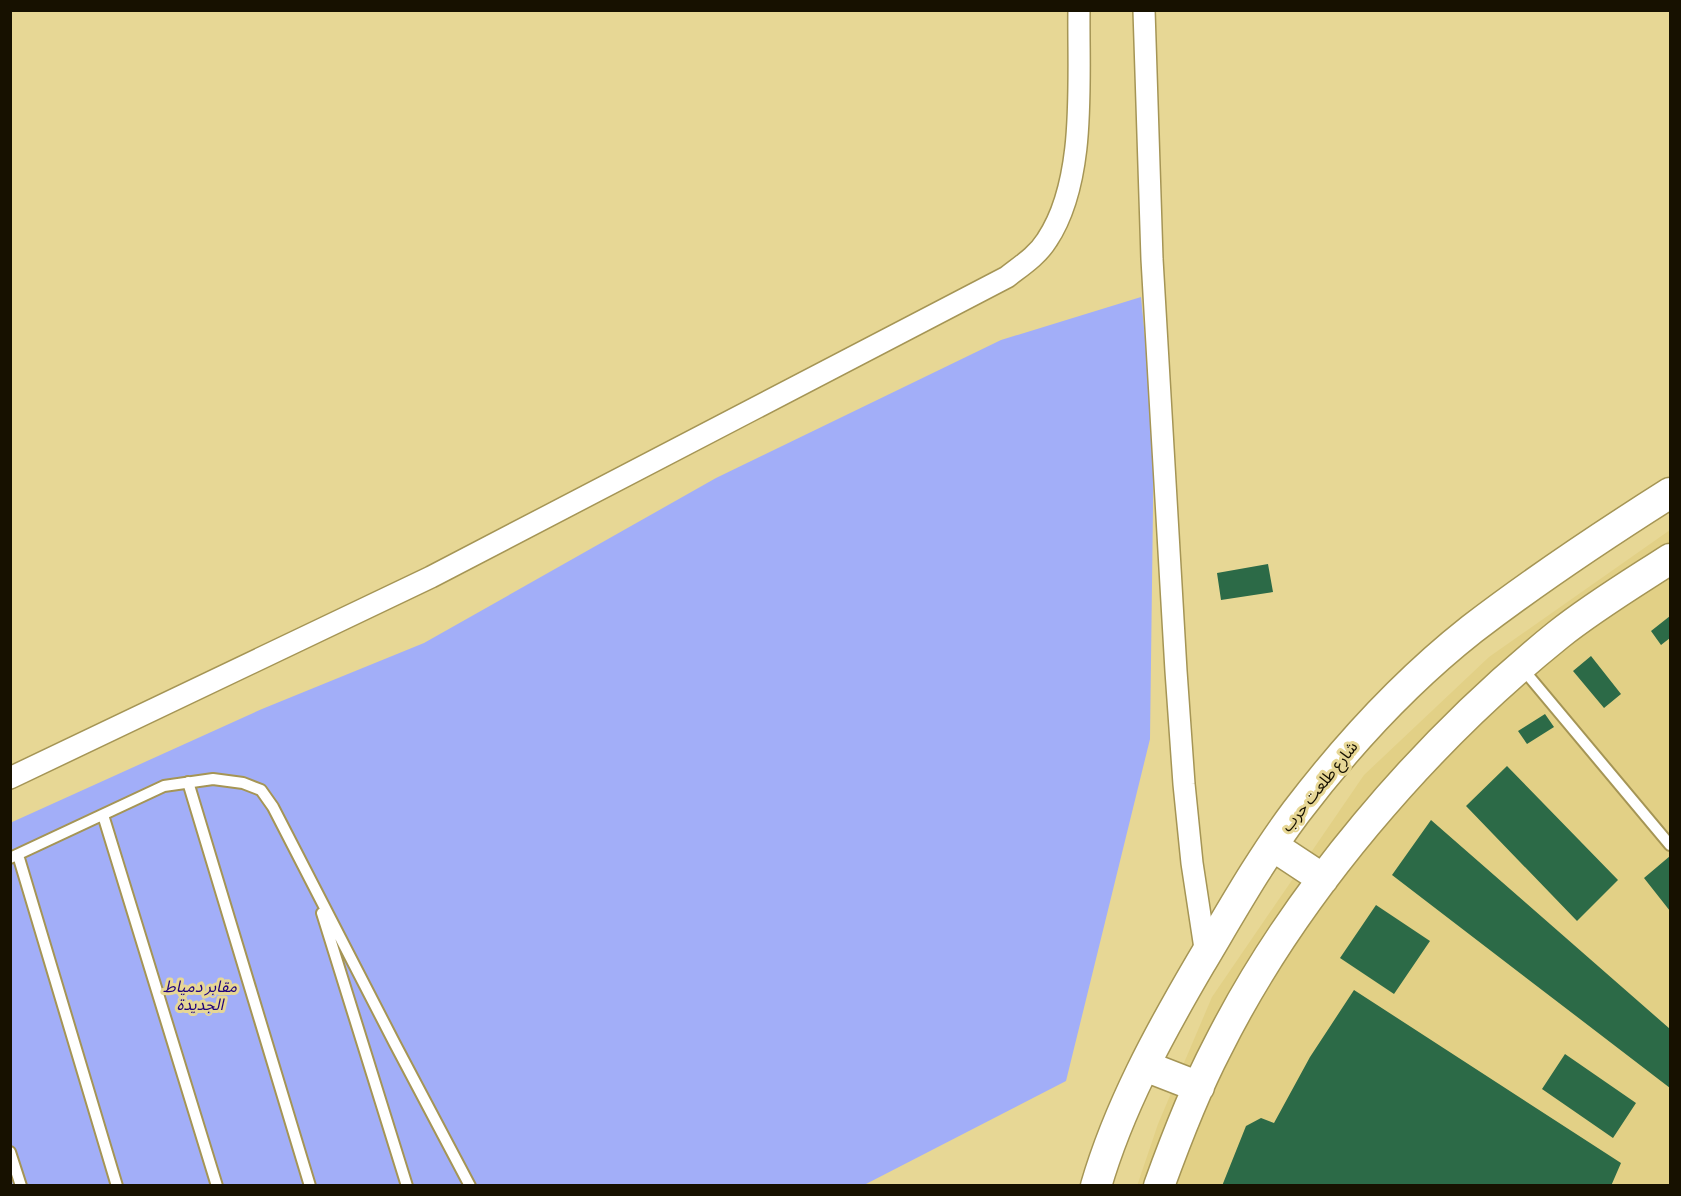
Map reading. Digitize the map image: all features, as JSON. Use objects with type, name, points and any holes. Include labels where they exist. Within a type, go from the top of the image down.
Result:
[{"type":"main road","name":"شارع طلعت حرب","points":[[1096,1185],[1128,1101],[1164,1026],[1248,882],[1296,812],[1349,747],[1408,686],[1471,631],[1538,580],[1671,493]]},
{"type":"main road","points":[[1159,1185],[1184,1119],[1217,1047],[1254,979],[1323,879],[1356,836],[1419,764],[1486,696],[1559,634],[1671,559]]},
{"type":"main road","points":[[1273,846],[1323,879]]},
{"type":"main road","points":[[1145,1066],[1199,1087]]},
{"type":"street","points":[[10,777],[431,577],[1007,277],[1031,259],[1047,240],[1062,210],[1073,168],[1077,135],[1079,10]]},
{"type":"street","points":[[1144,10],[1152,259],[1176,671],[1186,806],[1206,954]]},
{"type":"lane","points":[[1521,667],[1671,845]]},
{"type":"lane","points":[[117,1185],[14,857],[164,786],[213,779],[243,783],[261,790],[273,807],[470,1185]]},
{"type":"lane","points":[[188,782],[310,1185]]},
{"type":"lane","points":[[103,815],[217,1185]]},
{"type":"lane","points":[[312,884],[407,1185]]},
{"type":"lane","points":[[10,1152],[21,1185]]},
{"type":"shaded area","points":[[1670,530],[1670,1185],[1137,1186],[1158,1124],[1212,997],[1364,775],[1489,657]]},
{"type":"green space","name":"مقابر دمياط الجديدة","points":[[1141,297],[1154,430],[1150,739],[1066,1081],[864,1185],[11,1185],[10,823],[262,709],[424,643],[716,478],[1001,340]]},
{"type":"building","points":[[1268,564],[1273,592],[1221,600],[1217,573]]},
{"type":"building","points":[[1670,616],[1670,638],[1661,645],[1651,631]]},
{"type":"building","points":[[1591,656],[1621,694],[1604,708],[1573,671]]},
{"type":"building","points":[[1545,714],[1554,727],[1527,744],[1518,731]]},
{"type":"building","points":[[1507,766],[1618,880],[1577,921],[1466,806]]},
{"type":"building","points":[[1431,820],[1670,1029],[1670,1088],[1392,875]]},
{"type":"building","points":[[1670,856],[1670,911],[1644,878]]},
{"type":"building","points":[[1376,905],[1430,941],[1394,994],[1340,958]]},
{"type":"building","points":[[1354,990],[1621,1163],[1611,1186],[1222,1186],[1246,1126],[1261,1118],[1274,1123],[1310,1057]]},
{"type":"building","points":[[1565,1054],[1636,1103],[1613,1138],[1542,1089]]}]
